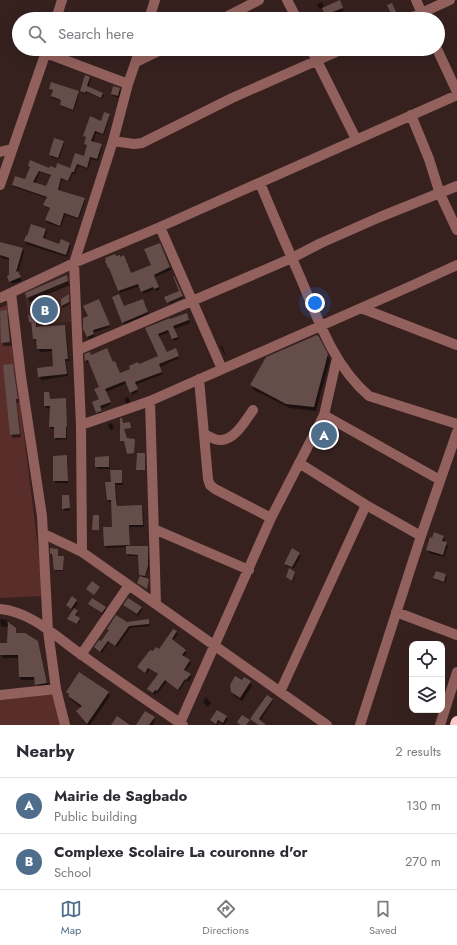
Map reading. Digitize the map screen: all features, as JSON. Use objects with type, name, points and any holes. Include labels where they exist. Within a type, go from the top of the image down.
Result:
[{"type":"street","points":[[151,12],[155,0]]},
{"type":"street","points":[[236,12],[259,0]]},
{"type":"street","points":[[288,0],[294,12]]},
{"type":"street","points":[[416,0],[421,12]]},
{"type":"street","points":[[430,12],[450,0]]},
{"type":"street","points":[[57,12],[59,1]]},
{"type":"street","points":[[0,185],[44,56]]},
{"type":"street","points":[[58,56],[128,84]]},
{"type":"street","points":[[82,552],[81,425],[74,264],[138,56]]},
{"type":"street","points":[[136,62],[148,56]]},
{"type":"street","points":[[314,56],[356,139]]},
{"type":"street","points":[[113,141],[134,144],[142,143],[232,98],[328,56]]},
{"type":"street","points":[[0,298],[356,139],[411,116],[457,93],[440,56]]},
{"type":"street","points":[[411,116],[429,159],[440,194],[457,230]]},
{"type":"street","points":[[0,152],[12,150]]},
{"type":"street","points":[[260,183],[321,326],[337,358],[360,388],[369,396],[457,424]]},
{"type":"street","points":[[78,350],[292,258],[380,216],[440,194],[457,186]]},
{"type":"street","points":[[160,227],[222,370]]},
{"type":"street","points":[[81,425],[150,401],[457,264]]},
{"type":"street","points":[[11,293],[21,377],[44,534],[48,631],[56,689],[65,725]]},
{"type":"street","points":[[361,308],[457,345]]},
{"type":"street","points":[[0,609],[19,613],[35,621],[81,655],[181,724],[271,518],[324,415],[337,358]]},
{"type":"street","points":[[199,379],[208,479],[210,485],[271,518]]},
{"type":"street","points":[[150,401],[156,604]]},
{"type":"street","points":[[204,434],[214,439],[221,440],[228,437],[238,431],[253,410]]},
{"type":"street","points":[[324,415],[440,480]]},
{"type":"street","points":[[360,725],[421,536],[457,432]]},
{"type":"street","points":[[299,463],[366,505],[421,536]]},
{"type":"street","points":[[280,692],[366,505]]},
{"type":"street","points":[[154,529],[249,570]]},
{"type":"street","points":[[44,534],[82,552],[326,725]]},
{"type":"street","points":[[81,655],[129,585]]},
{"type":"street","points":[[396,612],[457,635]]},
{"type":"street","points":[[440,725],[457,672]]},
{"type":"street","points":[[0,696],[56,689]]},
{"type":"shaded area","points":[[67,274],[69,277],[71,322],[29,324],[24,292]]},
{"type":"shaded area","points":[[9,304],[44,596],[0,598],[0,308]]},
{"type":"shaded area","points":[[53,691],[62,725],[0,725],[0,699]]},
{"type":"building","points":[[340,0],[343,8],[333,12],[324,12],[322,8]]},
{"type":"building","points":[[392,3],[396,12],[390,12],[387,5]]},
{"type":"building","points":[[85,75],[90,77],[87,86],[103,93],[101,98],[86,91],[85,93],[80,91]]},
{"type":"building","points":[[51,82],[79,91],[73,110],[60,105],[61,100],[51,96],[53,90],[49,89]]},
{"type":"building","points":[[113,86],[120,88],[118,96],[111,94]]},
{"type":"building","points":[[104,112],[110,114],[103,134],[95,131],[91,141],[102,144],[97,159],[90,157],[87,168],[77,164],[68,181],[61,178],[58,190],[85,198],[78,218],[64,213],[60,226],[45,220],[50,208],[43,205],[47,197],[12,185],[15,176],[25,179],[30,167],[28,166],[30,160],[49,168],[50,166],[56,168],[57,163],[70,168],[75,153],[84,156],[87,145],[84,144],[86,137],[83,136],[90,116],[101,121]],"holes":[[[39,171],[51,175],[46,186],[33,182]]]},
{"type":"building","points":[[54,138],[64,141],[58,158],[49,155]]},
{"type":"building","points":[[31,224],[46,229],[43,238],[59,244],[61,239],[70,243],[66,255],[24,241]]},
{"type":"building","points":[[0,242],[23,248],[16,272],[18,271],[21,277],[9,282],[7,276],[9,275],[9,258],[0,255]]},
{"type":"building","points":[[160,243],[170,267],[154,275],[159,287],[154,289],[153,287],[141,292],[138,284],[118,291],[105,258],[115,254],[116,256],[120,255],[120,257],[124,255],[131,273],[151,265],[144,249]]},
{"type":"building","points":[[67,275],[68,281],[27,298],[25,293]]},
{"type":"building","points":[[173,276],[183,296],[167,303],[164,297],[179,291]]},
{"type":"building","points":[[69,294],[69,302],[61,306],[61,299]]},
{"type":"building","points":[[119,294],[124,306],[143,299],[148,312],[122,323],[112,297]]},
{"type":"building","points":[[99,299],[110,325],[93,330],[94,334],[87,337],[83,329],[83,318],[88,316],[83,306]]},
{"type":"building","points":[[7,310],[10,342],[1,343],[0,311]]},
{"type":"building","points":[[187,313],[189,320],[173,326],[178,337],[172,339],[168,330],[158,334],[167,352],[176,348],[179,356],[159,364],[162,372],[135,382],[138,389],[130,393],[125,381],[105,389],[111,402],[100,406],[102,411],[96,413],[92,402],[99,399],[94,389],[99,387],[88,360],[85,361],[84,354],[90,352],[91,355],[107,348],[120,373],[130,369],[129,366],[138,362],[139,364],[158,356],[145,328]]},
{"type":"building","points":[[28,315],[36,315],[36,327],[65,325],[68,359],[65,359],[67,374],[38,377],[37,368],[53,366],[52,349],[37,349],[36,339],[33,339],[31,322],[29,322]]},
{"type":"building","points":[[317,335],[328,354],[314,407],[286,404],[250,385],[266,357]]},
{"type":"building","points":[[13,364],[18,399],[16,399],[20,434],[10,435],[3,365]]},
{"type":"building","points":[[44,392],[49,392],[50,399],[66,398],[66,438],[54,438],[54,427],[49,427],[50,406],[44,406]]},
{"type":"building","points":[[120,418],[122,418],[123,423],[130,422],[131,428],[124,429],[127,438],[135,439],[134,453],[127,454],[124,441],[120,441]]},
{"type":"building","points":[[137,453],[145,453],[145,470],[136,470]]},
{"type":"building","points":[[67,455],[68,481],[53,481],[53,456]]},
{"type":"building","points":[[109,456],[109,467],[95,467],[95,457]]},
{"type":"building","points":[[110,470],[122,470],[122,483],[115,483],[116,500],[107,500],[105,482],[111,482]]},
{"type":"building","points":[[62,495],[69,495],[70,508],[62,509]]},
{"type":"building","points":[[111,500],[116,500],[117,506],[142,505],[143,525],[129,525],[130,545],[104,546],[103,527],[112,527]]},
{"type":"building","points":[[93,515],[99,515],[99,530],[92,530]]},
{"type":"building","points":[[434,532],[444,536],[442,541],[447,542],[443,555],[426,550],[430,537],[432,538]]},
{"type":"building","points":[[126,546],[148,546],[148,566],[145,576],[139,575],[138,555],[126,554]]},
{"type":"building","points":[[50,548],[58,549],[58,556],[64,556],[63,570],[54,570]]},
{"type":"building","points":[[292,548],[300,553],[292,567],[284,564]]},
{"type":"building","points":[[289,568],[295,572],[292,581],[286,577]]},
{"type":"building","points":[[436,571],[446,574],[444,582],[433,578]]},
{"type":"building","points":[[140,576],[149,579],[147,589],[137,583]]},
{"type":"building","points":[[92,581],[100,587],[94,595],[86,589]]},
{"type":"building","points":[[72,596],[77,600],[71,609],[66,605]]},
{"type":"building","points":[[92,598],[106,607],[102,613],[88,604]]},
{"type":"building","points":[[128,598],[142,607],[137,614],[123,605]]},
{"type":"building","points":[[74,608],[78,611],[75,615],[80,618],[77,624],[67,619]]},
{"type":"building","points":[[116,615],[127,622],[149,619],[149,624],[129,626],[115,646],[108,641],[100,652],[94,647],[99,640],[101,641],[109,630],[107,629]]},
{"type":"building","points":[[8,622],[16,628],[16,633],[25,633],[38,641],[47,683],[35,685],[34,677],[19,677],[18,655],[0,655],[0,643],[7,643]]},
{"type":"building","points":[[173,629],[177,631],[172,639],[186,650],[182,655],[190,660],[184,670],[191,674],[186,680],[185,679],[178,690],[165,680],[157,691],[155,690],[153,693],[147,689],[158,674],[148,668],[145,673],[137,667],[150,650],[153,651],[156,647],[159,649]]},
{"type":"building","points":[[79,672],[109,692],[87,724],[76,711],[82,706],[68,696],[69,694],[66,692]]},
{"type":"building","points":[[235,676],[242,680],[244,677],[251,681],[240,698],[231,692],[230,685]]},
{"type":"building","points":[[267,695],[273,699],[259,719],[266,725],[258,725],[250,719]]},
{"type":"building","points":[[217,710],[227,716],[223,723],[218,720],[216,724],[210,720]]},
{"type":"building","points":[[145,711],[155,717],[149,725],[136,725]]},
{"type":"building","points":[[242,715],[250,720],[246,725],[240,725],[237,722]]},
{"type":"building","points":[[117,716],[130,725],[111,725]]},
{"type":"place","name":"Complexe Scolaire La couronne d'or","points":[[45,310]]},
{"type":"place","name":"Mairie de Sagbado","points":[[324,435]]}]
